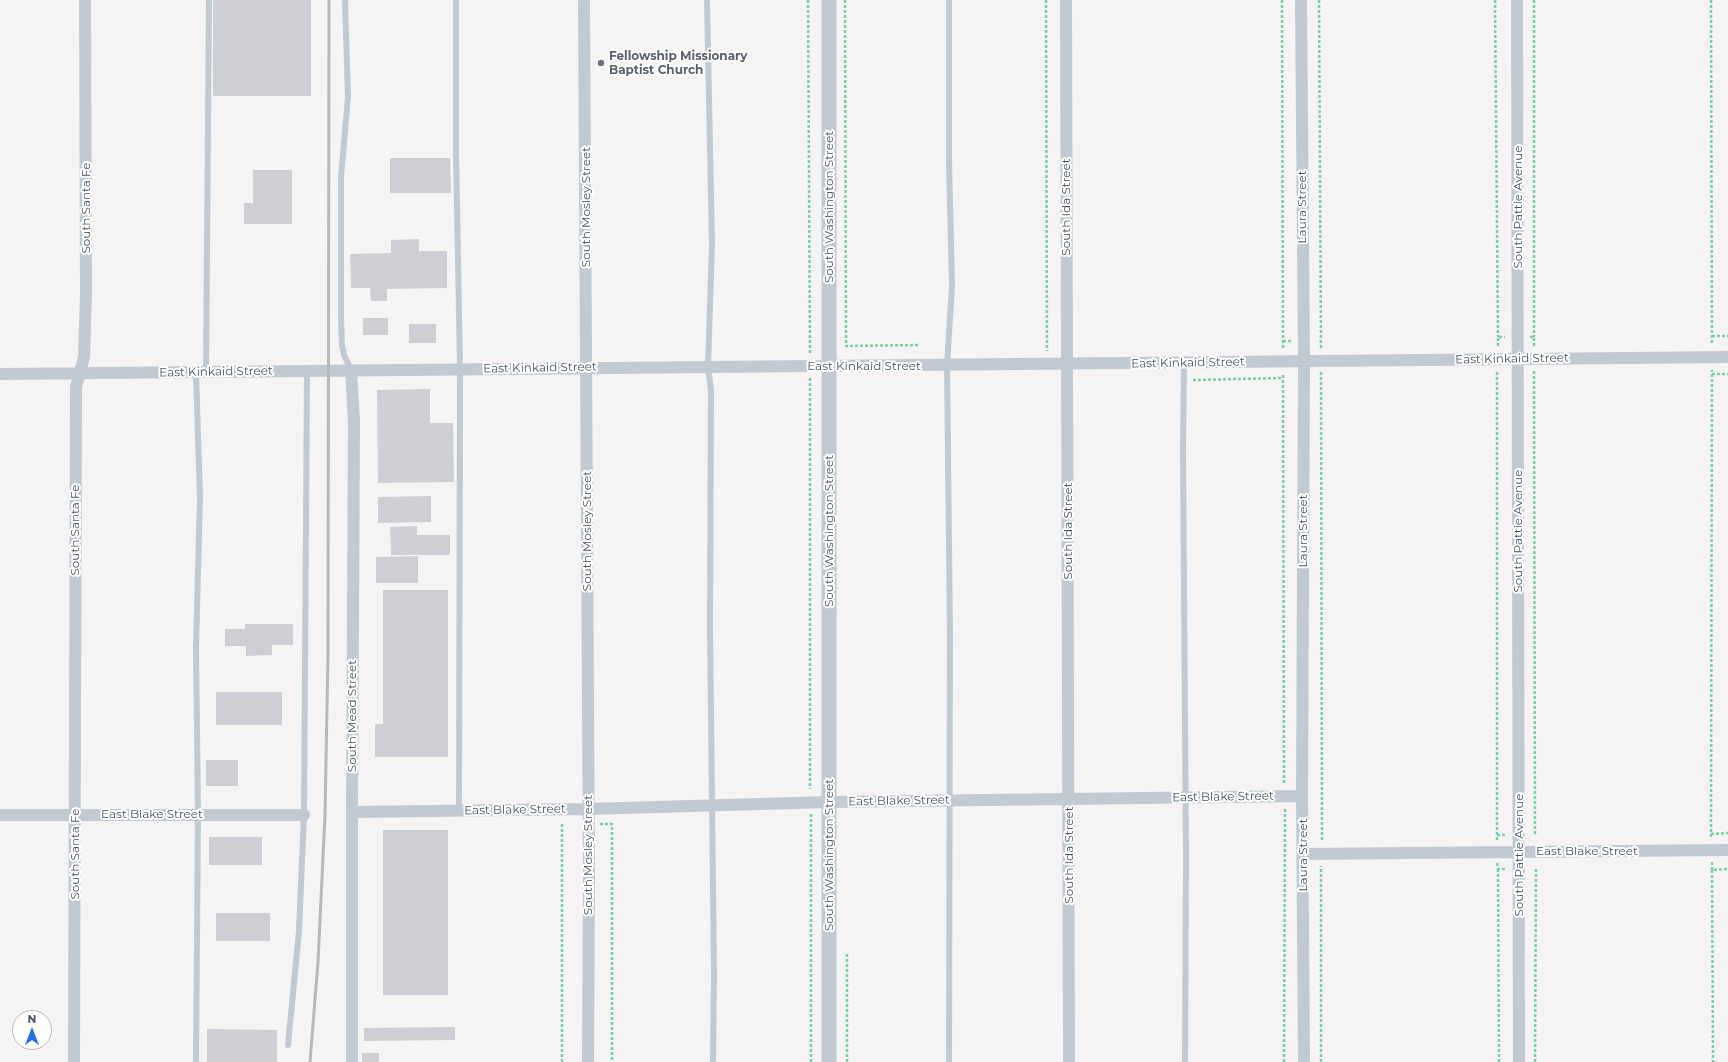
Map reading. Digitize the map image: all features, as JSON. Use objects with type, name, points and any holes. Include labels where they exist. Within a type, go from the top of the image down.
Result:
[{"type":"street","name":"South Santa Fe","points":[[74,1062],[76,388],[84,357],[86,293],[85,0]]},
{"type":"street","name":"South Mosley Street","points":[[584,0],[587,368],[588,1062]]},
{"type":"street","name":"South Washington Street","points":[[829,0],[829,1062]]},
{"type":"street","name":"South Ida Street","points":[[1066,0],[1069,1062]]},
{"type":"street","name":"Laura Street","points":[[1301,0],[1304,361],[1302,796],[1304,1062]]},
{"type":"street","name":"South Pattie Avenue","points":[[1517,0],[1519,1062]]},
{"type":"street","name":"East Kinkaid Street","points":[[0,374],[1728,357]]},
{"type":"street","name":"South Mead Street","points":[[351,370],[354,421],[352,1062]]},
{"type":"street","name":"East Blake Street","points":[[352,812],[588,809],[810,802],[1302,796]]},
{"type":"street","name":"East Blake Street","points":[[0,815],[304,815]]},
{"type":"street","name":"East Blake Street","points":[[1303,854],[1728,850]]},
{"type":"lane","points":[[196,1062],[198,814],[196,647],[209,0]]},
{"type":"lane","points":[[345,0],[348,97],[341,177],[341,318],[342,345],[344,355],[351,370]]},
{"type":"lane","points":[[456,0],[456,144],[460,369],[459,810]]},
{"type":"lane","points":[[707,0],[712,244],[708,367],[711,390],[710,628],[713,805],[714,1062]]},
{"type":"lane","points":[[949,0],[949,160],[952,286],[947,365],[950,634],[949,1062]]},
{"type":"lane","points":[[1184,363],[1183,450],[1186,858],[1185,1062]]},
{"type":"lane","points":[[288,1045],[299,931],[304,815],[307,371]]},
{"type":"path","points":[[808,0],[811,1062]]},
{"type":"path","points":[[845,0],[846,346],[920,345]]},
{"type":"path","points":[[1046,0],[1047,351]]},
{"type":"path","points":[[1282,0],[1284,1062]]},
{"type":"path","points":[[1319,0],[1322,854],[1321,1062]]},
{"type":"path","points":[[1495,0],[1498,337]]},
{"type":"path","points":[[1534,0],[1534,337]]},
{"type":"path","points":[[1711,0],[1711,834],[1728,833]]},
{"type":"path","points":[[1712,336],[1728,336]]},
{"type":"path","points":[[1712,374],[1728,374]]},
{"type":"path","points":[[1184,380],[1283,378]]},
{"type":"path","points":[[1498,869],[1499,1062]]},
{"type":"path","points":[[1535,1062],[1536,869]]},
{"type":"path","points":[[1712,870],[1713,1062]]},
{"type":"path","points":[[847,954],[847,1062]]},
{"type":"building","points":[[213,0],[311,0],[311,96],[213,96]]},
{"type":"building","points":[[390,158],[450,158],[451,193],[390,193]]},
{"type":"building","points":[[253,170],[292,170],[292,224],[244,224],[244,203],[253,203]]},
{"type":"building","points":[[419,239],[419,251],[447,251],[447,288],[387,289],[387,301],[371,301],[370,288],[351,288],[350,254],[391,253],[391,240]]},
{"type":"building","points":[[363,318],[388,318],[388,335],[363,335]]},
{"type":"building","points":[[409,324],[436,324],[436,343],[409,343]]},
{"type":"building","points":[[430,389],[430,423],[453,423],[454,482],[378,483],[377,390]]},
{"type":"building","points":[[431,496],[431,522],[378,523],[378,497]]},
{"type":"building","points":[[417,526],[417,535],[450,535],[450,555],[391,555],[390,527]]},
{"type":"building","points":[[418,556],[418,583],[376,583],[376,557]]},
{"type":"building","points":[[383,590],[448,590],[448,757],[375,757],[375,724],[383,724]]},
{"type":"building","points":[[245,624],[293,624],[293,645],[272,645],[272,655],[246,656],[246,646],[225,646],[225,629],[245,629]]},
{"type":"building","points":[[216,692],[282,692],[282,725],[216,725]]},
{"type":"building","points":[[206,760],[238,760],[238,786],[206,786]]},
{"type":"building","points":[[383,830],[448,830],[448,995],[383,995]]},
{"type":"building","points":[[209,837],[262,837],[262,865],[209,865]]},
{"type":"building","points":[[216,913],[270,913],[270,941],[216,941]]},
{"type":"building","points":[[455,1027],[455,1040],[364,1041],[364,1028]]},
{"type":"building","points":[[207,1029],[277,1030],[277,1062],[207,1062]]},
{"type":"building","points":[[362,1053],[379,1053],[379,1062],[362,1062]]},
{"type":"railway","points":[[310,1062],[318,962],[325,815],[328,654],[329,0]]},
{"type":"place","name":"Fellowship Missionary Baptist Church","points":[[601,63]]}]
